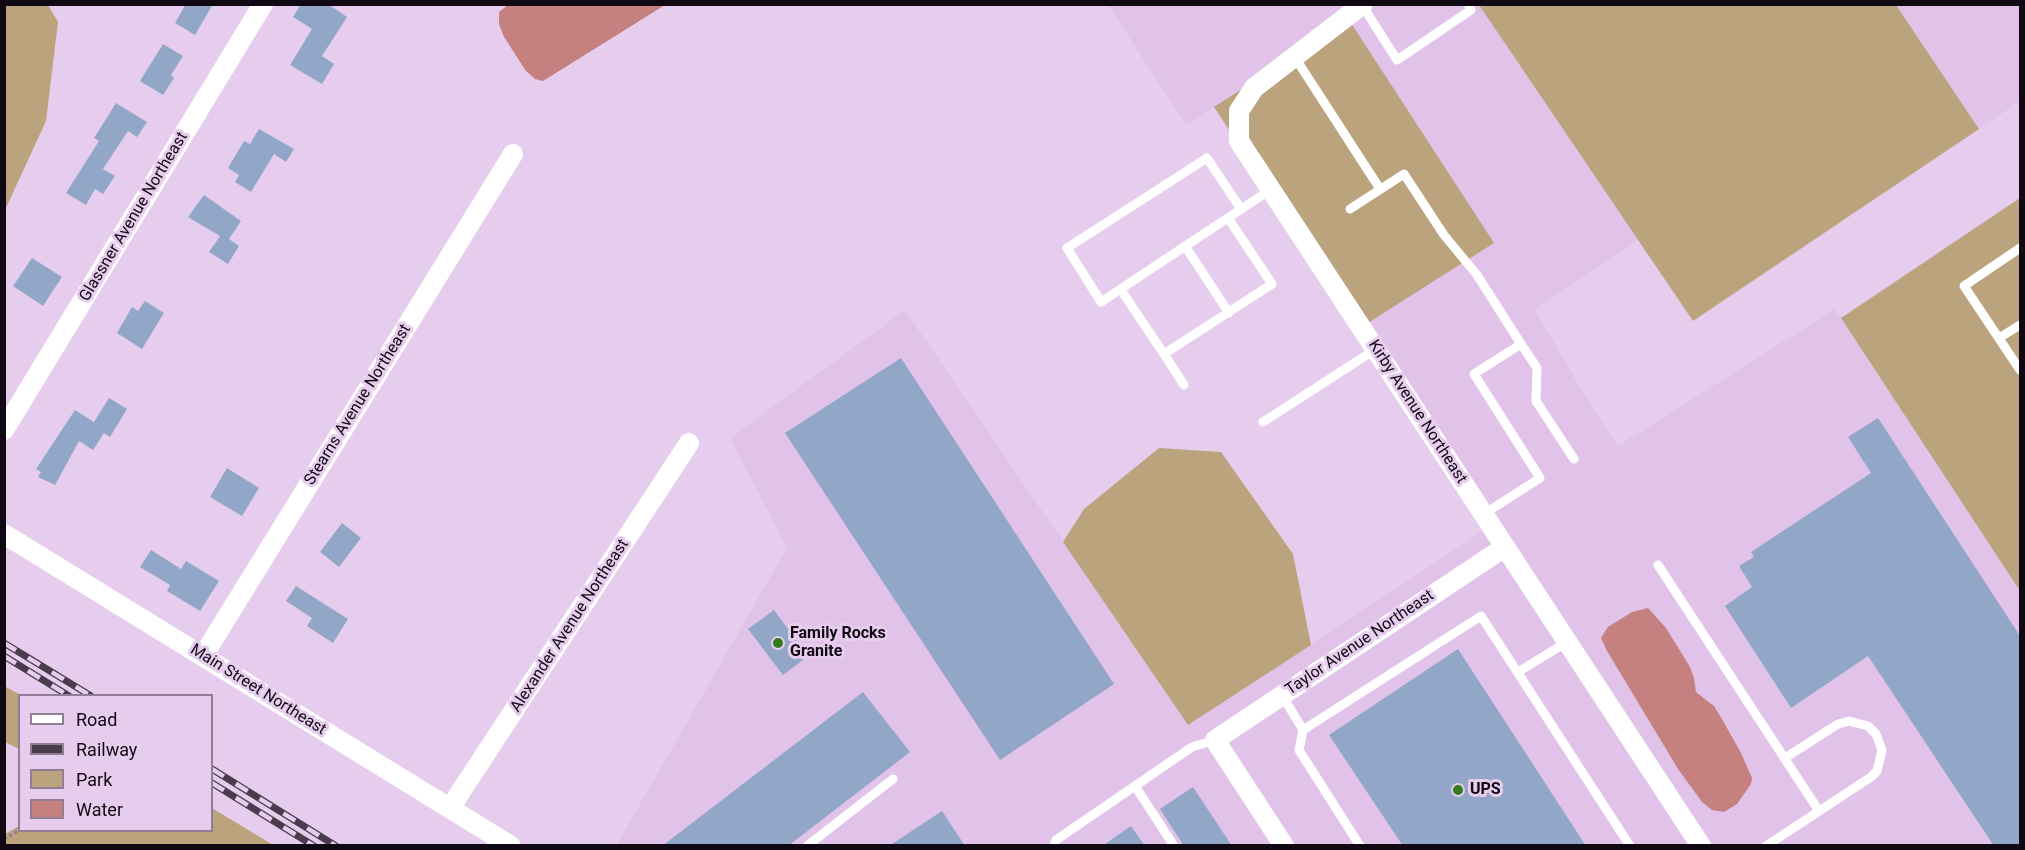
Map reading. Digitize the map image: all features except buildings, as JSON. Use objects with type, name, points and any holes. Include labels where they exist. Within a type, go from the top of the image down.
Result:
[{"type":"street","name":"Glassner Avenue Northeast","points":[[4,430],[263,4]]},
{"type":"street","name":"Kirby Avenue Northeast","points":[[1362,5],[1254,88],[1239,111],[1239,141],[1701,846]]},
{"type":"street","name":"Stearns Avenue Northeast","points":[[203,656],[513,154]]},
{"type":"street","name":"Alexander Avenue Northeast","points":[[450,808],[689,444]]},
{"type":"street","name":"Main Street Northeast","points":[[4,534],[511,846]]},
{"type":"street","name":"Taylor Avenue Northeast","points":[[1215,740],[1505,547]]},
{"type":"street","points":[[1215,740],[1284,846]]},
{"type":"lane","points":[[1362,5],[1397,60],[1471,10],[1468,4]]},
{"type":"lane","points":[[1294,56],[1380,189]]},
{"type":"lane","points":[[1241,209],[1207,158],[1067,248],[1101,302],[1270,190]]},
{"type":"lane","points":[[1350,209],[1404,174],[1444,235],[1478,275],[1537,368],[1536,401],[1574,459]]},
{"type":"lane","points":[[1164,354],[1272,284],[1228,218]]},
{"type":"lane","points":[[1185,246],[1229,313]]},
{"type":"lane","points":[[2020,248],[1964,286],[2020,370]]},
{"type":"lane","points":[[1121,290],[1184,385]]},
{"type":"lane","points":[[1999,338],[2020,325]]},
{"type":"lane","points":[[1484,514],[1540,478],[1474,374],[1521,344]]},
{"type":"lane","points":[[1263,422],[1376,349]]},
{"type":"lane","points":[[1658,565],[1819,811]]},
{"type":"lane","points":[[1303,730],[1481,616],[1630,846]]},
{"type":"lane","points":[[1518,672],[1567,642]]},
{"type":"lane","points":[[1282,695],[1303,730],[1299,750],[1360,846]]},
{"type":"lane","points":[[1766,846],[1871,777],[1878,771],[1882,750],[1876,734],[1869,726],[1849,721],[1838,724],[1785,758]]},
{"type":"lane","points":[[1054,846],[1056,840],[1192,747],[1215,740]]},
{"type":"lane","points":[[807,846],[893,779]]},
{"type":"lane","points":[[1135,786],[1174,846]]},
{"type":"path","points":[[4,839],[18,832]]},
{"type":"shaded area","points":[[1108,5],[1479,5],[1638,240],[1535,310],[1584,394],[1618,446],[1835,309],[2020,591],[2020,845],[616,846],[787,548],[730,438],[905,310],[1188,725],[1500,520],[1360,328],[1349,20],[1186,125]],"holes":[[[1607,651],[1694,678],[1696,691],[1714,706],[1741,753],[1752,778],[1702,802],[1678,769]]]},
{"type":"shaded area","points":[[1896,5],[2020,5],[2020,101],[1979,129]]},
{"type":"green space","points":[[5,4],[48,5],[58,22],[46,121],[5,210]]},
{"type":"green space","points":[[1479,5],[1896,5],[1979,129],[1693,321]]},
{"type":"green space","points":[[1349,20],[1494,243],[1360,328],[1214,107]]},
{"type":"green space","points":[[2020,198],[2020,591],[1841,318]]},
{"type":"green space","points":[[1159,448],[1221,452],[1293,554],[1311,645],[1188,725],[1063,542],[1084,509]]},
{"type":"green space","points":[[4,686],[19,694],[18,748],[5,742]]},
{"type":"green space","points":[[213,809],[273,845],[5,845],[5,834],[18,827],[18,832],[213,832]]},
{"type":"water","points":[[509,4],[665,5],[543,81],[535,79],[526,71],[504,37],[499,24],[499,12]]},
{"type":"water","points":[[1648,608],[1666,628],[1690,667],[1696,692],[1714,706],[1722,719],[1752,778],[1751,784],[1737,804],[1724,812],[1712,810],[1702,802],[1678,769],[1601,638],[1608,627],[1632,612]]},
{"type":"railway","points":[[4,643],[88,694]]},
{"type":"railway","points":[[4,656],[66,694]]},
{"type":"railway","points":[[213,770],[336,846]]},
{"type":"railway","points":[[213,784],[314,846]]},
{"type":"place","name":"Family Rocks Granite","points":[[778,643]]},
{"type":"place","name":"UPS","points":[[1458,790]]}]
